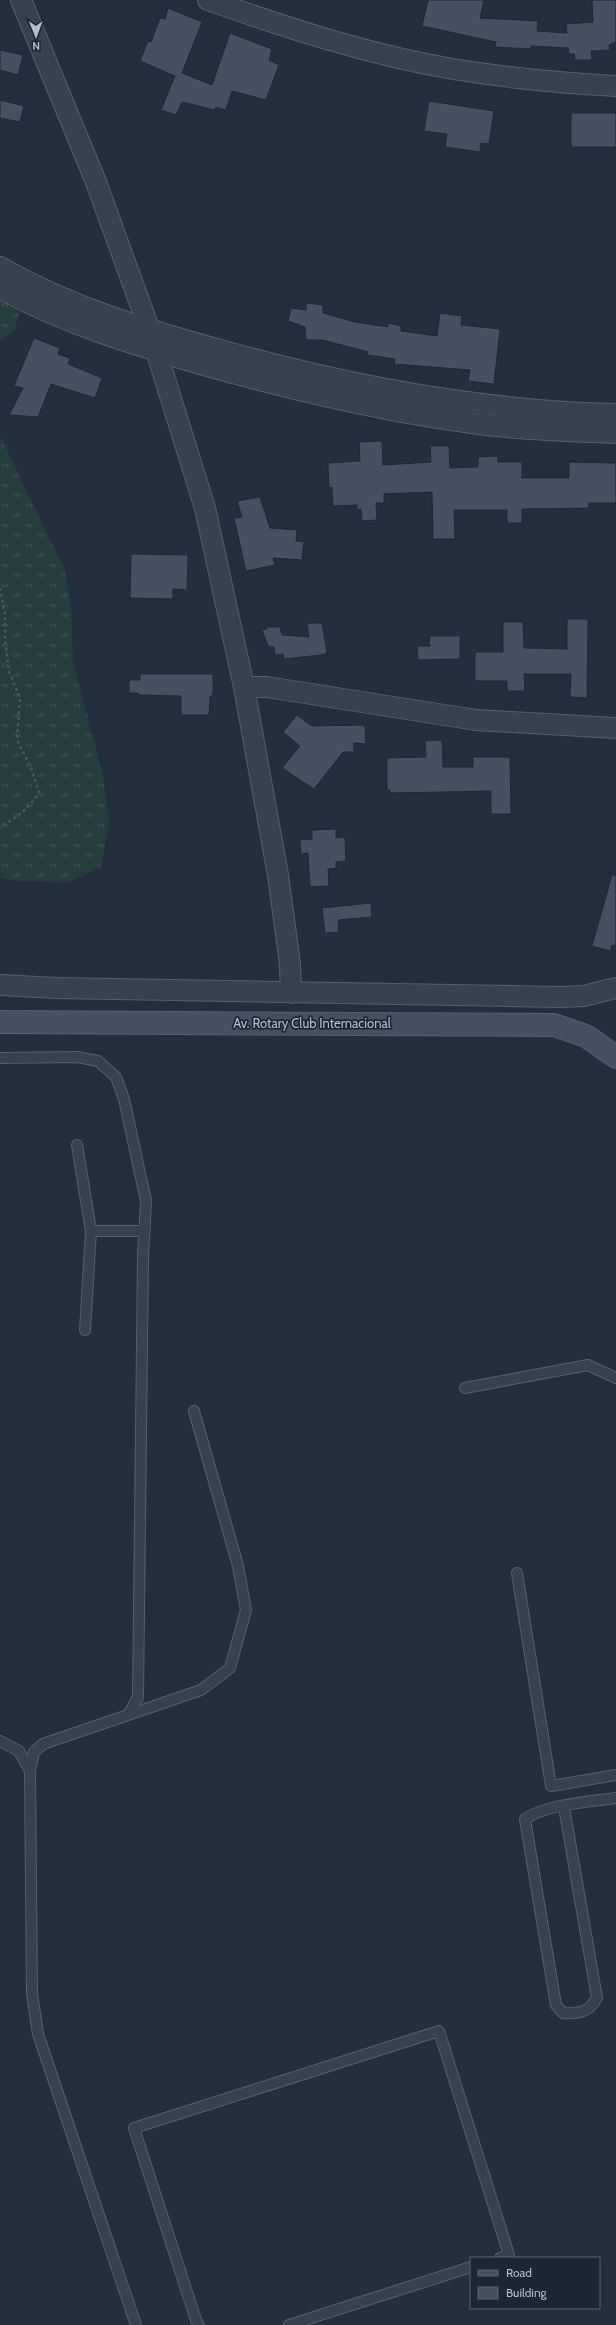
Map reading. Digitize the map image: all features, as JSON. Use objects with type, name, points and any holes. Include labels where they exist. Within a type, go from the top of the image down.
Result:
[{"type":"main road","name":"Av. Rotary Club Internacional","points":[[0,1022],[554,1025],[586,1036],[616,1057]]},
{"type":"street","points":[[21,0],[96,182],[150,331],[205,508],[244,687],[283,906],[291,993]]},
{"type":"street","points":[[208,0],[341,42],[452,69],[521,78],[616,86]]},
{"type":"street","points":[[0,267],[29,284],[150,331],[344,382],[422,397],[566,413],[616,414]]},
{"type":"street","points":[[0,288],[20,300],[78,324],[156,351],[272,384],[419,415],[536,430],[616,433]]},
{"type":"street","points":[[244,687],[267,687],[476,720],[616,728]]},
{"type":"street","points":[[0,986],[291,993],[560,997],[584,996],[616,988]]},
{"type":"lane","points":[[0,1058],[77,1057],[98,1061],[116,1077],[124,1099],[146,1201],[138,1697],[128,1715]]},
{"type":"lane","points":[[77,1145],[91,1231],[85,1330]]},
{"type":"lane","points":[[91,1231],[145,1231]]},
{"type":"lane","points":[[465,1388],[588,1365],[616,1378]]},
{"type":"lane","points":[[136,2325],[38,2034],[32,1994],[30,1771],[34,1752],[43,1744],[201,1690],[230,1668],[246,1610],[238,1566],[194,1411]]},
{"type":"lane","points":[[517,1573],[551,1786],[616,1775]]},
{"type":"lane","points":[[0,1741],[19,1751],[30,1771]]},
{"type":"lane","points":[[564,1807],[597,1998],[592,2008],[582,2012],[572,2013],[563,2013],[556,2005],[525,1819],[535,1812],[616,1798]]},
{"type":"lane","points":[[199,2325],[196,2320],[134,2128],[439,2031],[509,2255],[503,2257]]},
{"type":"lane","points":[[290,2325],[470,2267]]},
{"type":"path","points":[[0,588],[6,614],[5,640],[9,671],[20,698],[17,740],[32,768],[39,792],[32,805],[17,817],[0,827]]},
{"type":"green space","points":[[0,293],[20,312],[14,330],[0,341]]},
{"type":"green space","points":[[0,436],[65,570],[71,611],[73,661],[103,776],[109,824],[101,867],[69,882],[17,881],[0,878]]},
{"type":"building","points":[[428,0],[484,0],[480,18],[538,21],[537,31],[567,33],[566,24],[593,22],[592,0],[616,0],[616,42],[609,45],[610,50],[591,51],[592,60],[575,60],[574,54],[569,54],[568,48],[531,46],[531,49],[495,47],[496,42],[422,26]]},
{"type":"building","points":[[168,8],[202,22],[182,73],[212,85],[230,33],[272,49],[269,60],[279,65],[266,100],[232,91],[226,110],[216,107],[215,110],[182,102],[176,115],[161,110],[175,76],[140,61],[148,41],[151,42],[160,18],[165,19]]},
{"type":"building","points":[[0,50],[23,55],[18,75],[0,70]]},
{"type":"building","points":[[0,100],[24,106],[20,122],[0,118]]},
{"type":"building","points":[[429,101],[494,111],[489,144],[481,143],[480,152],[445,147],[447,134],[424,131]]},
{"type":"building","points":[[571,113],[616,113],[616,147],[571,147]]},
{"type":"building","points":[[306,303],[323,305],[323,313],[355,322],[388,327],[388,323],[401,326],[401,331],[437,336],[440,313],[462,316],[461,325],[500,329],[494,384],[468,381],[470,370],[394,364],[395,359],[367,355],[368,352],[323,340],[306,340],[305,327],[288,321],[291,308],[306,310]]},
{"type":"building","points":[[34,338],[60,348],[58,354],[70,358],[68,364],[102,378],[95,398],[51,384],[38,417],[9,415],[23,388],[14,386]]},
{"type":"building","points":[[382,441],[383,465],[431,462],[430,446],[449,446],[450,468],[478,467],[478,457],[498,456],[498,462],[522,462],[522,478],[569,478],[569,462],[616,463],[616,503],[589,503],[589,508],[522,509],[522,523],[507,523],[507,510],[454,510],[455,539],[433,539],[432,492],[384,494],[384,503],[376,503],[377,520],[362,521],[361,509],[357,510],[357,505],[333,506],[332,487],[329,488],[328,463],[360,461],[359,442]]},
{"type":"building","points":[[260,497],[270,528],[297,530],[296,541],[304,542],[302,560],[273,558],[275,565],[246,571],[234,518],[242,517],[237,501]]},
{"type":"building","points":[[131,554],[188,555],[187,590],[173,589],[173,599],[130,598]]},
{"type":"building","points":[[567,619],[588,619],[587,698],[570,697],[571,674],[524,674],[525,691],[507,691],[507,681],[475,681],[475,652],[503,652],[503,622],[523,622],[524,648],[567,649]]},
{"type":"building","points":[[307,623],[322,623],[327,653],[284,659],[283,654],[275,655],[274,647],[268,646],[262,630],[267,629],[266,627],[280,627],[282,635],[309,637]]},
{"type":"building","points":[[429,636],[460,636],[460,659],[418,660],[417,646],[430,646]]},
{"type":"building","points":[[140,674],[213,674],[213,696],[210,696],[209,715],[181,715],[181,696],[138,695],[138,693],[129,693],[129,680],[140,680]]},
{"type":"building","points":[[297,715],[312,726],[365,725],[366,744],[354,743],[354,752],[343,752],[314,789],[282,768],[300,746],[283,732]]},
{"type":"building","points":[[442,740],[443,767],[473,767],[473,757],[510,757],[511,814],[491,814],[491,791],[390,793],[390,790],[387,790],[387,758],[426,757],[425,741]]},
{"type":"building","points":[[336,829],[336,838],[345,837],[346,861],[336,862],[336,868],[328,869],[329,886],[310,887],[308,853],[301,854],[300,840],[312,839],[312,830]]},
{"type":"building","points":[[612,875],[616,875],[616,946],[612,945],[610,951],[592,946]]},
{"type":"building","points":[[371,903],[372,917],[338,920],[339,932],[325,933],[322,908]]}]
